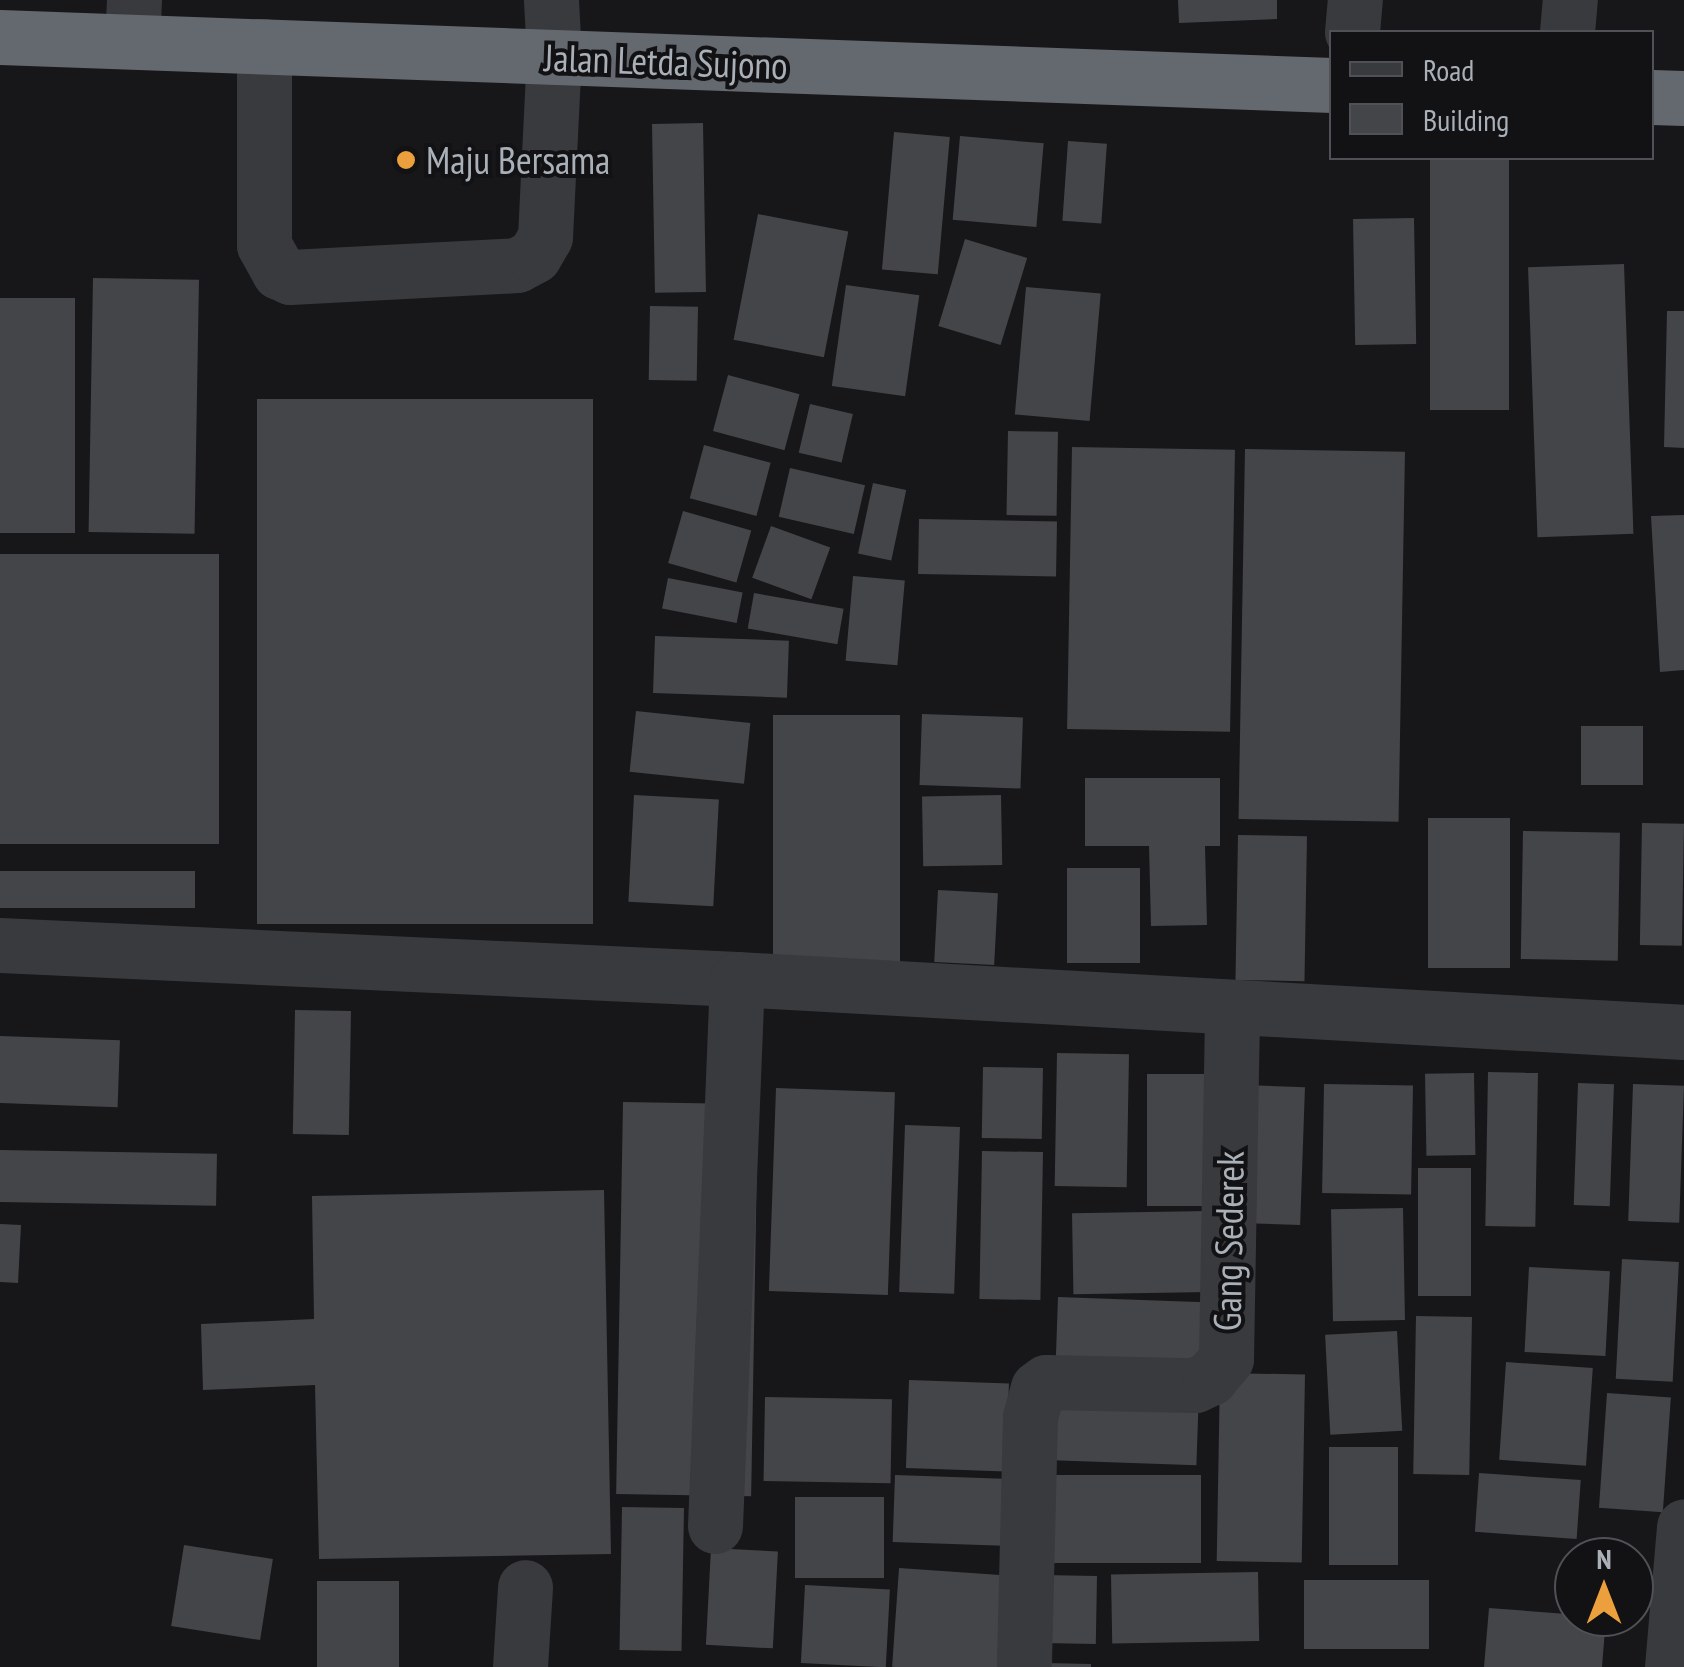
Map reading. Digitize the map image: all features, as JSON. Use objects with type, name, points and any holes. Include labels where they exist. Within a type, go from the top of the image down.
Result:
[{"type":"highway","name":"Jalan Letda Sujono","points":[[0,36],[133,21],[264,46],[1329,85]]},
{"type":"highway","points":[[1654,97],[1684,98]]},
{"type":"street","points":[[264,46],[264,245],[279,272],[290,277],[518,265],[534,256],[545,237],[554,56],[551,0]]},
{"type":"street","points":[[1352,30],[1355,0]]},
{"type":"street","points":[[1567,30],[1570,0]]},
{"type":"street","points":[[0,945],[737,980],[1684,1032]]},
{"type":"street","points":[[715,1526],[737,980]]},
{"type":"street","name":"Gang Sederek","points":[[1024,1662],[1030,1417],[1038,1388],[1046,1382],[1195,1386],[1210,1378],[1226,1359],[1232,1007]]},
{"type":"street","points":[[1672,1667],[1684,1527]]},
{"type":"street","points":[[520,1667],[525,1587]]},
{"type":"building","points":[[1178,0],[1277,0],[1277,19],[1179,23]]},
{"type":"building","points":[[703,123],[706,292],[655,293],[652,124]]},
{"type":"building","points":[[894,132],[950,137],[938,274],[882,269]]},
{"type":"building","points":[[960,136],[1044,143],[1036,227],[953,220]]},
{"type":"building","points":[[1068,141],[1107,144],[1101,224],[1062,221]]},
{"type":"building","points":[[1430,160],[1509,160],[1509,410],[1430,410]]},
{"type":"building","points":[[758,214],[848,232],[824,357],[734,340]]},
{"type":"building","points":[[1414,218],[1416,344],[1355,345],[1353,219]]},
{"type":"building","points":[[965,239],[1027,258],[1001,345],[938,326]]},
{"type":"building","points":[[1624,264],[1633,534],[1537,537],[1528,267]]},
{"type":"building","points":[[93,278],[199,280],[195,534],[89,532]]},
{"type":"building","points":[[846,285],[919,295],[905,396],[832,386]]},
{"type":"building","points":[[1026,287],[1101,294],[1090,421],[1015,415]]},
{"type":"building","points":[[0,298],[75,298],[75,533],[0,533]]},
{"type":"building","points":[[650,306],[698,307],[697,381],[649,380]]},
{"type":"building","points":[[1667,311],[1684,311],[1684,448],[1664,447]]},
{"type":"building","points":[[728,375],[799,394],[784,450],[713,431]]},
{"type":"building","points":[[257,399],[593,399],[593,924],[257,924]]},
{"type":"building","points":[[810,404],[853,414],[842,463],[799,453]]},
{"type":"building","points":[[1008,431],[1058,432],[1057,516],[1007,515]]},
{"type":"building","points":[[704,445],[771,463],[756,516],[690,498]]},
{"type":"building","points":[[1072,447],[1235,450],[1230,732],[1067,729]]},
{"type":"building","points":[[1245,449],[1405,452],[1399,822],[1239,819]]},
{"type":"building","points":[[790,468],[865,485],[854,534],[779,517]]},
{"type":"building","points":[[873,483],[906,490],[891,560],[858,553]]},
{"type":"building","points":[[683,511],[751,531],[736,582],[668,563]]},
{"type":"building","points":[[1684,515],[1684,670],[1660,672],[1651,516]]},
{"type":"building","points":[[919,519],[1057,521],[1056,576],[918,574]]},
{"type":"building","points":[[771,526],[830,548],[811,599],[752,578]]},
{"type":"building","points":[[0,554],[219,554],[219,844],[0,844]]},
{"type":"building","points":[[853,576],[905,581],[897,665],[846,661]]},
{"type":"building","points":[[668,578],[743,593],[737,623],[662,608]]},
{"type":"building","points":[[754,593],[844,609],[837,644],[748,628]]},
{"type":"building","points":[[655,636],[789,641],[787,698],[653,693]]},
{"type":"building","points":[[636,711],[750,723],[744,784],[630,772]]},
{"type":"building","points":[[922,714],[1023,718],[1020,788],[920,785]]},
{"type":"building","points":[[773,715],[900,715],[900,971],[773,971]]},
{"type":"building","points":[[1581,726],[1643,726],[1643,785],[1581,785]]},
{"type":"building","points":[[1085,778],[1220,778],[1220,846],[1205,846],[1207,925],[1151,926],[1149,846],[1085,846]]},
{"type":"building","points":[[634,795],[719,799],[713,906],[628,902]]},
{"type":"building","points":[[1001,795],[1002,865],[923,866],[922,796]]},
{"type":"building","points":[[1428,818],[1510,818],[1510,968],[1428,968]]},
{"type":"building","points":[[1642,823],[1684,824],[1682,946],[1640,945]]},
{"type":"building","points":[[1523,831],[1620,833],[1618,961],[1521,959]]},
{"type":"building","points":[[1238,835],[1307,836],[1304,981],[1235,980]]},
{"type":"building","points":[[1067,868],[1140,868],[1140,963],[1067,963]]},
{"type":"building","points":[[0,871],[195,871],[195,908],[0,908]]},
{"type":"building","points":[[938,890],[998,893],[994,965],[934,962]]},
{"type":"building","points":[[295,1010],[351,1011],[349,1135],[293,1134]]},
{"type":"building","points":[[0,1036],[120,1040],[118,1107],[0,1103]]},
{"type":"building","points":[[1057,1053],[1129,1054],[1127,1187],[1055,1186]]},
{"type":"building","points":[[983,1067],[1043,1068],[1042,1139],[982,1138]]},
{"type":"building","points":[[1488,1072],[1538,1073],[1535,1227],[1485,1226]]},
{"type":"building","points":[[1474,1073],[1475,1155],[1426,1156],[1425,1074]]},
{"type":"building","points":[[1147,1074],[1226,1074],[1226,1206],[1147,1206]]},
{"type":"building","points":[[1578,1083],[1614,1084],[1610,1206],[1574,1205]]},
{"type":"building","points":[[1324,1084],[1413,1086],[1411,1195],[1322,1193]]},
{"type":"building","points":[[1633,1084],[1684,1086],[1679,1223],[1628,1221]]},
{"type":"building","points":[[1244,1085],[1305,1087],[1300,1225],[1239,1223]]},
{"type":"building","points":[[776,1088],[895,1092],[888,1295],[769,1291]]},
{"type":"building","points":[[623,1102],[758,1104],[751,1496],[616,1494]]},
{"type":"building","points":[[905,1125],[960,1127],[954,1294],[899,1292]]},
{"type":"building","points":[[0,1150],[217,1154],[216,1206],[0,1202]]},
{"type":"building","points":[[982,1151],[1043,1152],[1040,1300],[979,1299]]},
{"type":"building","points":[[1418,1168],[1471,1168],[1471,1296],[1418,1296]]},
{"type":"building","points":[[604,1190],[611,1554],[319,1559],[315,1385],[203,1390],[201,1324],[314,1319],[312,1196]]},
{"type":"building","points":[[1403,1208],[1405,1320],[1333,1321],[1331,1209]]},
{"type":"building","points":[[1208,1211],[1209,1292],[1073,1294],[1072,1213]]},
{"type":"building","points":[[0,1224],[21,1225],[18,1283],[0,1282]]},
{"type":"building","points":[[1622,1259],[1679,1262],[1673,1382],[1616,1379]]},
{"type":"building","points":[[1529,1267],[1610,1271],[1605,1356],[1525,1352]]},
{"type":"building","points":[[1058,1297],[1205,1302],[1202,1378],[1055,1373]]},
{"type":"building","points":[[1416,1316],[1472,1317],[1469,1475],[1413,1474]]},
{"type":"building","points":[[1397,1331],[1402,1431],[1330,1435],[1325,1335]]},
{"type":"building","points":[[1506,1362],[1593,1368],[1586,1466],[1499,1460]]},
{"type":"building","points":[[1220,1373],[1305,1374],[1302,1562],[1217,1561]]},
{"type":"building","points":[[909,1380],[1009,1383],[1006,1471],[906,1468]]},
{"type":"building","points":[[1048,1388],[1199,1393],[1196,1465],[1045,1460]]},
{"type":"building","points":[[1607,1393],[1671,1397],[1663,1512],[1599,1508]]},
{"type":"building","points":[[765,1397],[892,1399],[891,1483],[764,1481]]},
{"type":"building","points":[[1329,1447],[1398,1447],[1398,1565],[1329,1565]]},
{"type":"building","points":[[1479,1473],[1581,1480],[1577,1537],[1475,1532]]},
{"type":"building","points":[[895,1475],[1025,1480],[1023,1546],[893,1542]]},
{"type":"building","points":[[1053,1475],[1201,1475],[1201,1563],[1053,1563]]},
{"type":"building","points":[[795,1497],[884,1497],[884,1578],[795,1578]]},
{"type":"building","points":[[622,1507],[684,1508],[681,1651],[620,1650]]},
{"type":"building","points":[[184,1545],[273,1559],[260,1640],[171,1626]]},
{"type":"building","points":[[711,1548],[778,1552],[773,1648],[706,1645]]},
{"type":"building","points":[[899,1568],[1026,1577],[1019,1667],[892,1667]]},
{"type":"building","points":[[1258,1572],[1259,1641],[1112,1644],[1111,1575]]},
{"type":"building","points":[[1043,1575],[1097,1576],[1096,1644],[1042,1643]]},
{"type":"building","points":[[1304,1580],[1429,1580],[1429,1649],[1304,1649]]},
{"type":"building","points":[[317,1581],[399,1581],[399,1667],[317,1667]]},
{"type":"building","points":[[805,1585],[890,1589],[886,1667],[801,1663]]},
{"type":"building","points":[[1489,1608],[1554,1613],[1554,1637],[1604,1637],[1602,1667],[1484,1667]]},
{"type":"building","points":[[1044,1663],[1091,1664],[1091,1667],[1044,1667]]},
{"type":"place","name":"Maju Bersama","points":[[406,160]]}]
